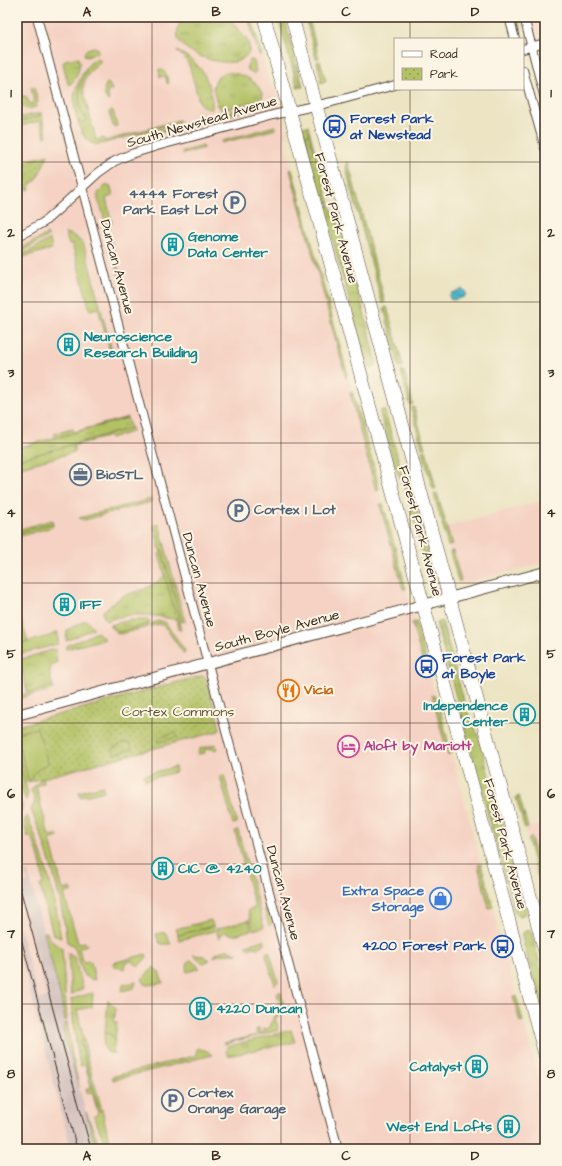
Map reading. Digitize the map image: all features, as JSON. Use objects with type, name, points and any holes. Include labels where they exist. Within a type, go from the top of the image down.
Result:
[{"type":"main road","name":"Forest Park Avenue","points":[[264,17],[545,1054]]},
{"type":"main road","name":"Forest Park Avenue","points":[[292,17],[545,952]]},
{"type":"street","name":"Duncan Avenue","points":[[37,17],[338,1149]]},
{"type":"street","points":[[509,17],[515,38]]},
{"type":"street","points":[[524,17],[545,99]]},
{"type":"street","points":[[524,49],[545,43]]},
{"type":"street","points":[[524,74],[545,148]]},
{"type":"street","name":"South Newstead Avenue","points":[[17,237],[44,222],[101,170],[131,154],[290,111],[316,106],[394,85]]},
{"type":"street","name":"South Boyle Avenue","points":[[17,715],[545,572]]},
{"type":"shaded area","points":[[17,17],[251,17],[270,85],[275,90],[287,133],[285,141],[545,1103],[545,1149],[17,1149]]},
{"type":"shaded area","points":[[528,17],[545,17],[545,35],[535,36]]},
{"type":"shaded area","points":[[545,52],[545,79],[540,57]]},
{"type":"shaded area","points":[[541,501],[545,517],[545,562],[463,584],[459,583],[443,528]]},
{"type":"shaded area","points":[[545,823],[545,903],[525,829]]},
{"type":"shaded area","points":[[17,830],[26,865],[19,867],[22,879],[17,880]]},
{"type":"shaded area","points":[[28,872],[61,999],[65,1023],[63,1030],[96,1149],[71,1149],[17,941],[17,918],[39,999],[47,997],[23,907],[20,907],[17,894],[17,886],[28,882],[25,873]]},
{"type":"green space","points":[[182,17],[225,17],[246,39],[250,47],[247,55],[235,62],[227,62],[207,59],[188,50],[178,38],[178,30]]},
{"type":"green space","points":[[248,17],[251,17],[262,55],[259,55],[258,53]]},
{"type":"green space","points":[[278,17],[284,17],[303,87],[298,88]]},
{"type":"green space","points":[[514,17],[519,17],[522,30],[520,33],[518,31]]},
{"type":"green space","points":[[307,23],[310,23],[319,58],[316,59]]},
{"type":"green space","points":[[94,47],[97,48],[97,53],[87,57],[85,56],[84,53],[87,49]]},
{"type":"green space","points":[[177,51],[192,60],[200,68],[206,78],[212,102],[211,110],[201,105],[187,61]]},
{"type":"green space","points":[[78,58],[80,66],[78,73],[69,85],[63,63],[65,60]]},
{"type":"green space","points":[[97,58],[100,60],[100,63],[88,74],[83,89],[96,140],[103,138],[105,141],[179,120],[180,122],[101,144],[88,141],[81,130],[78,121],[83,123],[86,120],[86,117],[81,111],[79,102],[80,86],[86,68]]},
{"type":"green space","points":[[250,60],[254,61],[256,71],[254,74],[246,68]]},
{"type":"green space","points":[[320,61],[326,81],[320,83],[321,77],[317,62]]},
{"type":"green space","points":[[295,65],[301,84],[299,86],[297,85],[293,67]]},
{"type":"green space","points":[[86,68],[79,96],[79,104],[86,120],[83,123],[77,119],[74,102],[80,78]]},
{"type":"green space","points":[[159,69],[166,74],[168,84],[165,76],[160,77]]},
{"type":"green space","points":[[227,72],[244,76],[254,82],[261,91],[263,97],[261,99],[223,110],[218,107],[213,88],[214,84],[218,76]]},
{"type":"green space","points":[[107,83],[112,90],[107,92],[109,99],[108,101],[104,92]]},
{"type":"green space","points":[[34,86],[38,102],[36,107],[27,109],[17,104],[17,93],[21,92],[22,97],[26,96],[29,103],[31,104],[34,102],[31,87]]},
{"type":"green space","points":[[267,101],[268,104],[203,122],[197,120]]},
{"type":"green space","points":[[111,110],[113,111],[117,126],[115,127],[113,126],[109,112]]},
{"type":"green space","points":[[41,113],[38,117],[17,122],[17,118]]},
{"type":"green space","points":[[41,113],[47,136],[45,137],[40,121],[17,127],[17,122],[38,117]]},
{"type":"green space","points":[[275,126],[276,129],[222,143],[222,141]]},
{"type":"green space","points":[[308,126],[331,209],[343,232],[377,362],[373,368],[370,368],[366,363],[302,127]]},
{"type":"green space","points":[[170,127],[171,130],[149,136],[148,134]]},
{"type":"green space","points":[[308,134],[314,152],[312,154],[310,154],[306,136]]},
{"type":"green space","points":[[202,146],[204,148],[183,154],[181,153],[182,152]]},
{"type":"green space","points":[[17,154],[19,154],[21,162],[48,155],[36,181],[29,185],[30,189],[21,189],[21,192],[17,193]]},
{"type":"green space","points":[[348,162],[385,302],[382,303],[346,168]]},
{"type":"green space","points":[[292,169],[347,372],[346,378],[290,170]]},
{"type":"green space","points":[[107,185],[109,187],[110,185],[113,196],[106,198],[112,223],[107,225],[121,279],[120,280],[98,199],[98,193]]},
{"type":"green space","points":[[65,233],[81,241],[84,246],[112,351],[110,351],[98,308],[90,310],[72,244],[69,245]]},
{"type":"green space","points":[[47,234],[49,236],[17,254],[17,250]]},
{"type":"green space","points":[[50,239],[52,249],[19,258],[18,256],[32,250]]},
{"type":"green space","points":[[387,307],[403,366],[399,367],[384,308]]},
{"type":"green space","points":[[401,371],[404,371],[413,404],[410,405]]},
{"type":"green space","points":[[350,393],[353,393],[375,471],[371,472]]},
{"type":"green space","points":[[414,407],[425,448],[422,448],[411,408]]},
{"type":"green space","points":[[382,410],[385,412],[399,462],[411,486],[436,579],[430,581],[406,490],[394,465],[380,413]]},
{"type":"green space","points":[[128,417],[55,438],[54,434],[73,429],[74,432]]},
{"type":"green space","points":[[127,418],[131,428],[17,460],[17,448]]},
{"type":"green space","points":[[131,428],[132,432],[73,446],[75,452],[17,468],[17,460]]},
{"type":"green space","points":[[426,450],[436,489],[433,489],[422,451]]},
{"type":"green space","points":[[375,471],[379,489],[376,490],[371,472]]},
{"type":"green space","points":[[437,493],[445,520],[441,520],[434,494]]},
{"type":"green space","points":[[151,499],[151,502],[84,520],[79,518]]},
{"type":"green space","points":[[383,504],[388,522],[385,523],[380,505]]},
{"type":"green space","points":[[52,520],[53,523],[17,533],[17,530]]},
{"type":"green space","points":[[388,522],[406,589],[403,589],[385,523]]},
{"type":"green space","points":[[445,522],[452,545],[448,546],[442,523]]},
{"type":"green space","points":[[53,523],[52,527],[17,537],[17,533]]},
{"type":"green space","points":[[159,524],[185,622],[181,621],[162,551],[160,550],[154,525]]},
{"type":"green space","points":[[160,550],[162,551],[181,621],[179,621],[181,630],[179,630],[159,554],[161,552]]},
{"type":"green space","points":[[453,551],[461,581],[458,581],[450,552]]},
{"type":"green space","points":[[427,552],[433,571],[431,573],[429,572],[425,554]]},
{"type":"green space","points":[[165,575],[177,620],[151,615],[133,615],[107,621],[103,615],[103,611],[122,596],[145,589]]},
{"type":"green space","points":[[21,619],[28,642],[19,644],[17,635],[17,620]]},
{"type":"green space","points":[[86,620],[94,628],[66,641],[67,630]]},
{"type":"green space","points":[[130,620],[149,620],[149,624],[119,632],[110,625]]},
{"type":"green space","points":[[159,621],[165,622],[184,649],[184,654],[165,627],[160,624],[151,626],[152,623]]},
{"type":"green space","points":[[442,621],[466,709],[477,732],[526,910],[526,913],[520,916],[515,913],[436,623]]},
{"type":"green space","points":[[416,622],[429,670],[426,674],[412,623]]},
{"type":"green space","points":[[149,624],[148,627],[121,634],[117,633],[109,626],[110,625],[119,632]]},
{"type":"green space","points":[[441,627],[448,646],[446,648],[444,647],[439,629]]},
{"type":"green space","points":[[58,632],[58,644],[22,653],[19,644]]},
{"type":"green space","points":[[97,632],[105,639],[66,649],[66,646]]},
{"type":"green space","points":[[55,649],[57,662],[51,667],[50,670],[53,686],[28,693],[19,660]]},
{"type":"green space","name":"Cortex Commons","points":[[204,676],[207,680],[220,728],[219,731],[17,785],[17,726]]},
{"type":"green space","points":[[53,686],[54,689],[17,699],[17,696]]},
{"type":"green space","points":[[432,695],[437,698],[451,754],[448,756]]},
{"type":"green space","points":[[37,728],[48,763],[36,771],[29,782],[17,739],[17,733]]},
{"type":"green space","points":[[176,732],[177,737],[159,742],[158,739]]},
{"type":"green space","points":[[123,743],[130,743],[132,749],[114,754],[113,749]]},
{"type":"green space","points":[[216,744],[217,749],[213,750],[212,748],[204,750],[205,753],[198,754],[199,749]]},
{"type":"green space","points":[[17,753],[28,794],[26,800],[17,781]]},
{"type":"green space","points":[[175,767],[176,772],[145,780],[144,775]]},
{"type":"green space","points":[[224,775],[237,823],[233,824],[220,776]]},
{"type":"green space","points":[[43,777],[44,783],[36,786],[49,836],[57,834],[58,837],[50,840],[63,890],[71,888],[72,891],[64,894],[78,943],[85,942],[87,945],[79,948],[83,962],[91,962],[95,980],[90,979],[83,974],[74,946],[67,942],[54,874],[31,810],[35,802],[31,790]]},
{"type":"green space","points":[[103,786],[104,791],[80,797],[79,792]]},
{"type":"green space","points":[[17,794],[23,807],[17,820]]},
{"type":"green space","points":[[519,796],[528,828],[525,829],[516,797]]},
{"type":"green space","points":[[27,816],[39,846],[48,876],[56,907],[61,938],[53,935],[40,885],[43,884],[42,870],[36,847],[31,836],[28,837],[25,826]]},
{"type":"green space","points":[[238,830],[264,927],[253,930],[248,910],[255,908],[235,831]]},
{"type":"green space","points":[[531,837],[545,891],[545,902],[528,840]]},
{"type":"green space","points":[[481,864],[493,907],[489,908],[478,865]]},
{"type":"green space","points":[[264,909],[269,911],[272,923],[269,926]]},
{"type":"green space","points":[[211,920],[213,926],[178,935],[176,929]]},
{"type":"green space","points":[[249,920],[251,930],[234,935],[224,932],[220,935],[219,939],[216,929]]},
{"type":"green space","points":[[213,926],[214,931],[179,940],[178,935]]},
{"type":"green space","points":[[527,930],[530,931],[532,935],[545,982],[545,1024],[522,937],[522,934]]},
{"type":"green space","points":[[44,932],[47,932],[49,938],[62,948],[67,1020],[65,1021],[61,999]]},
{"type":"green space","points":[[165,932],[171,944],[161,944],[159,942],[156,934]]},
{"type":"green space","points":[[264,940],[266,942],[258,948],[253,947],[249,949],[246,945]]},
{"type":"green space","points":[[228,950],[238,953],[214,957],[218,952]]},
{"type":"green space","points":[[267,952],[270,952],[278,982],[275,985],[266,954]]},
{"type":"green space","points":[[68,953],[74,957],[83,988],[71,995]]},
{"type":"green space","points":[[146,954],[147,957],[139,966],[131,961],[127,962],[124,969],[113,965],[113,963]]},
{"type":"green space","points":[[193,955],[204,956],[210,960],[204,963],[199,961]]},
{"type":"green space","points":[[190,960],[200,968],[188,972],[186,971]]},
{"type":"green space","points":[[154,967],[159,972],[163,983],[145,984],[142,979]]},
{"type":"green space","points":[[136,982],[134,988],[122,991],[123,985]]},
{"type":"green space","points":[[280,991],[286,1011],[275,1018],[279,1030],[225,1044],[224,1043],[257,1035],[256,1030],[258,1028],[261,1034],[264,1033],[263,1028],[267,1029],[270,1027],[274,1017],[283,1009],[277,995]]},
{"type":"green space","points":[[93,993],[92,1007],[77,1010],[84,1040],[80,1042],[99,1111],[102,1110],[111,1149],[107,1149],[94,1116],[98,1114],[92,1092],[87,1093],[86,1089],[91,1088],[85,1065],[80,1066],[76,1043],[71,999]]},
{"type":"green space","points":[[516,996],[523,1021],[520,1022],[513,997]]},
{"type":"green space","points":[[108,1000],[116,1008],[114,1022],[117,1022],[115,1041],[111,1036],[105,1033]]},
{"type":"green space","points":[[65,1023],[67,1023],[79,1087],[63,1030]]},
{"type":"green space","points":[[291,1030],[295,1042],[228,1056],[226,1051],[226,1047]]},
{"type":"green space","points":[[105,1033],[113,1037],[113,1052],[115,1053],[109,1053],[105,1049]]},
{"type":"green space","points":[[84,1040],[87,1057],[102,1110],[99,1111],[80,1041]]},
{"type":"green space","points":[[197,1048],[207,1051],[212,1055],[113,1080],[112,1077],[115,1076],[194,1056],[196,1055]]},
{"type":"green space","points":[[86,1112],[101,1149],[96,1149]]},
{"type":"water","points":[[463,289],[466,294],[464,297],[453,300],[450,299],[449,295],[451,293]]},
{"type":"tram line","points":[[17,877],[91,1149]]},
{"type":"tram line","points":[[17,923],[77,1149]]},
{"type":"place","name":"Forest Park at Newstead","points":[[335,127]]},
{"type":"place","name":"4444 Forest Park East Lot","points":[[234,202]]},
{"type":"place","name":"Genome Data Center","points":[[173,245]]},
{"type":"place","name":"Neuroscience Research Building","points":[[69,345]]},
{"type":"place","name":"BioSTL","points":[[80,475]]},
{"type":"place","name":"Cortex 1 Lot","points":[[238,510]]},
{"type":"place","name":"IFF","points":[[64,605]]},
{"type":"place","name":"Forest Park at Boyle","points":[[427,666]]},
{"type":"place","name":"Vicia","points":[[288,690]]},
{"type":"place","name":"Independence Center","points":[[524,714]]},
{"type":"place","name":"Aloft by Mariott","points":[[349,746]]},
{"type":"place","name":"CIC @ 4240","points":[[163,869]]},
{"type":"place","name":"Extra Space Storage","points":[[440,899]]},
{"type":"place","name":"4200 Forest Park","points":[[502,946]]},
{"type":"place","name":"4220 Duncan","points":[[201,1009]]},
{"type":"place","name":"Catalyst","points":[[477,1067]]},
{"type":"place","name":"Cortex Orange Garage","points":[[173,1101]]},
{"type":"place","name":"West End Lofts","points":[[508,1127]]}]
